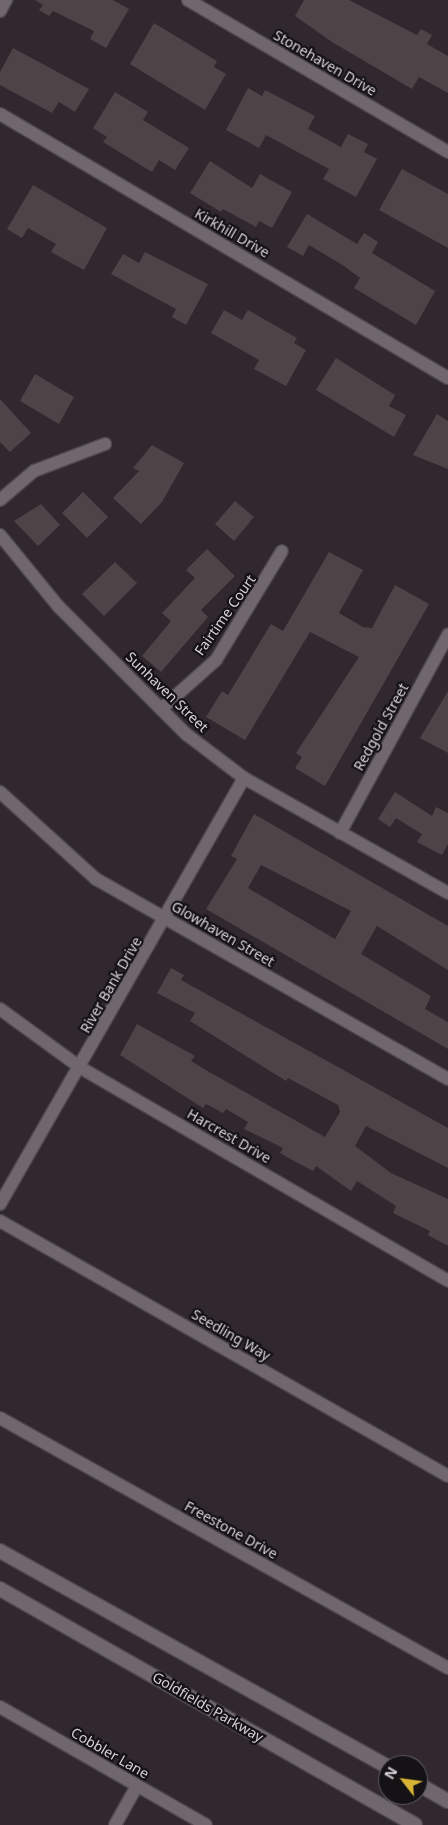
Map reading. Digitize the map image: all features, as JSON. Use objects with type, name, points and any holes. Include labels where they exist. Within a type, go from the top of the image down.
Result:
[{"type":"main road","points":[[0,1551],[378,1761]]},
{"type":"main road","name":"Goldfields Parkway","points":[[0,1589],[415,1825]]},
{"type":"main road","points":[[428,1790],[448,1801]]},
{"type":"street","points":[[0,11],[6,0]]},
{"type":"street","name":"Stonehaven Drive","points":[[188,0],[448,152]]},
{"type":"street","name":"Kirkhill Drive","points":[[0,114],[448,378]]},
{"type":"street","points":[[0,500],[34,471],[105,444]]},
{"type":"street","name":"Sunhaven Street","points":[[0,535],[59,607],[161,710],[244,778],[448,893]]},
{"type":"street","name":"Fairtime Court","points":[[161,710],[216,660],[282,551]]},
{"type":"street","name":"Redgold Street","points":[[340,832],[448,635]]},
{"type":"street","name":"River Bank Drive","points":[[0,1204],[81,1068],[244,778]]},
{"type":"street","name":"Glowhaven Street","points":[[0,792],[96,879],[448,1079]]},
{"type":"street","name":"Harcrest Drive","points":[[0,1008],[81,1068],[448,1281]]},
{"type":"street","name":"Seedling Way","points":[[0,1221],[448,1476]]},
{"type":"street","name":"Freestone Drive","points":[[0,1418],[448,1668]]},
{"type":"street","name":"Cobbler Lane","points":[[0,1707],[206,1825]]},
{"type":"street","points":[[115,1825],[137,1786]]},
{"type":"building","points":[[35,0],[113,0],[129,9],[106,48],[90,39],[94,31],[53,11],[49,16],[39,10],[43,5]]},
{"type":"building","points":[[304,0],[349,0],[417,35],[421,29],[432,35],[427,44],[448,56],[448,93],[419,77],[412,89],[332,42],[295,16]]},
{"type":"building","points":[[154,23],[217,61],[214,67],[226,74],[205,110],[130,64]]},
{"type":"building","points":[[13,48],[89,89],[75,112],[59,102],[52,113],[0,85],[0,72]]},
{"type":"building","points":[[248,88],[262,96],[265,90],[315,116],[308,129],[341,147],[348,134],[368,144],[364,152],[377,159],[356,197],[323,179],[329,169],[266,135],[259,148],[226,130]]},
{"type":"building","points":[[115,92],[148,112],[143,120],[189,148],[175,170],[159,160],[152,172],[103,142],[107,137],[93,128]]},
{"type":"building","points":[[210,161],[252,188],[260,174],[292,192],[272,228],[259,221],[256,227],[223,209],[221,212],[190,193]]},
{"type":"building","points":[[402,169],[448,194],[448,248],[379,210]]},
{"type":"building","points":[[33,185],[107,228],[84,270],[51,252],[56,244],[28,228],[22,238],[7,229]]},
{"type":"building","points":[[307,214],[357,244],[364,233],[378,242],[372,253],[435,291],[416,325],[354,288],[360,278],[344,266],[309,245],[303,256],[287,247]]},
{"type":"building","points":[[145,252],[208,284],[186,325],[172,317],[176,309],[111,274],[123,254],[139,263]]},
{"type":"building","points":[[224,310],[242,320],[248,310],[297,338],[294,343],[306,350],[286,386],[254,369],[259,360],[211,333]]},
{"type":"building","points":[[336,358],[395,395],[389,406],[406,415],[394,437],[316,390]]},
{"type":"building","points":[[35,374],[74,397],[59,424],[20,401]]},
{"type":"building","points":[[0,399],[31,433],[10,452],[0,442]]},
{"type":"building","points":[[437,414],[448,421],[448,469],[413,455]]},
{"type":"building","points":[[152,445],[184,463],[162,502],[141,524],[113,498],[139,471],[133,468]]},
{"type":"building","points":[[83,492],[108,517],[87,538],[62,513]]},
{"type":"building","points":[[235,501],[254,517],[234,541],[215,524]]},
{"type":"building","points":[[41,504],[60,525],[38,546],[14,521]]},
{"type":"building","points":[[207,549],[235,576],[201,610],[208,617],[161,672],[142,656],[171,621],[162,613],[195,578],[186,570]]},
{"type":"building","points":[[329,552],[363,570],[339,613],[363,627],[372,628],[395,585],[429,604],[325,786],[295,768],[302,757],[296,753],[359,657],[310,632],[245,740],[206,717],[222,691],[228,695],[271,624],[283,631]]},
{"type":"building","points":[[115,562],[137,583],[104,616],[82,594]]},
{"type":"building","points":[[448,691],[448,753],[420,738]]},
{"type":"building","points":[[395,792],[432,816],[436,807],[448,813],[448,844],[442,855],[417,842],[422,834],[396,818],[390,827],[378,819]]},
{"type":"building","points":[[254,814],[448,926],[448,970],[377,926],[361,954],[431,996],[425,1009],[448,1022],[448,1049],[206,909],[237,859],[231,856]],"holes":[[[261,865],[351,911],[335,939],[248,888]]]},
{"type":"building","points":[[171,968],[184,975],[181,980],[448,1128],[448,1168],[366,1126],[355,1146],[391,1173],[448,1199],[448,1246],[428,1235],[430,1231],[393,1213],[396,1206],[357,1181],[351,1191],[316,1166],[313,1171],[294,1161],[280,1153],[283,1148],[244,1129],[248,1122],[226,1109],[223,1113],[206,1104],[203,1108],[120,1055],[137,1024],[195,1056],[191,1061],[325,1137],[340,1112],[338,1105],[288,1078],[286,1081],[190,1021],[195,1013],[157,993]]}]
